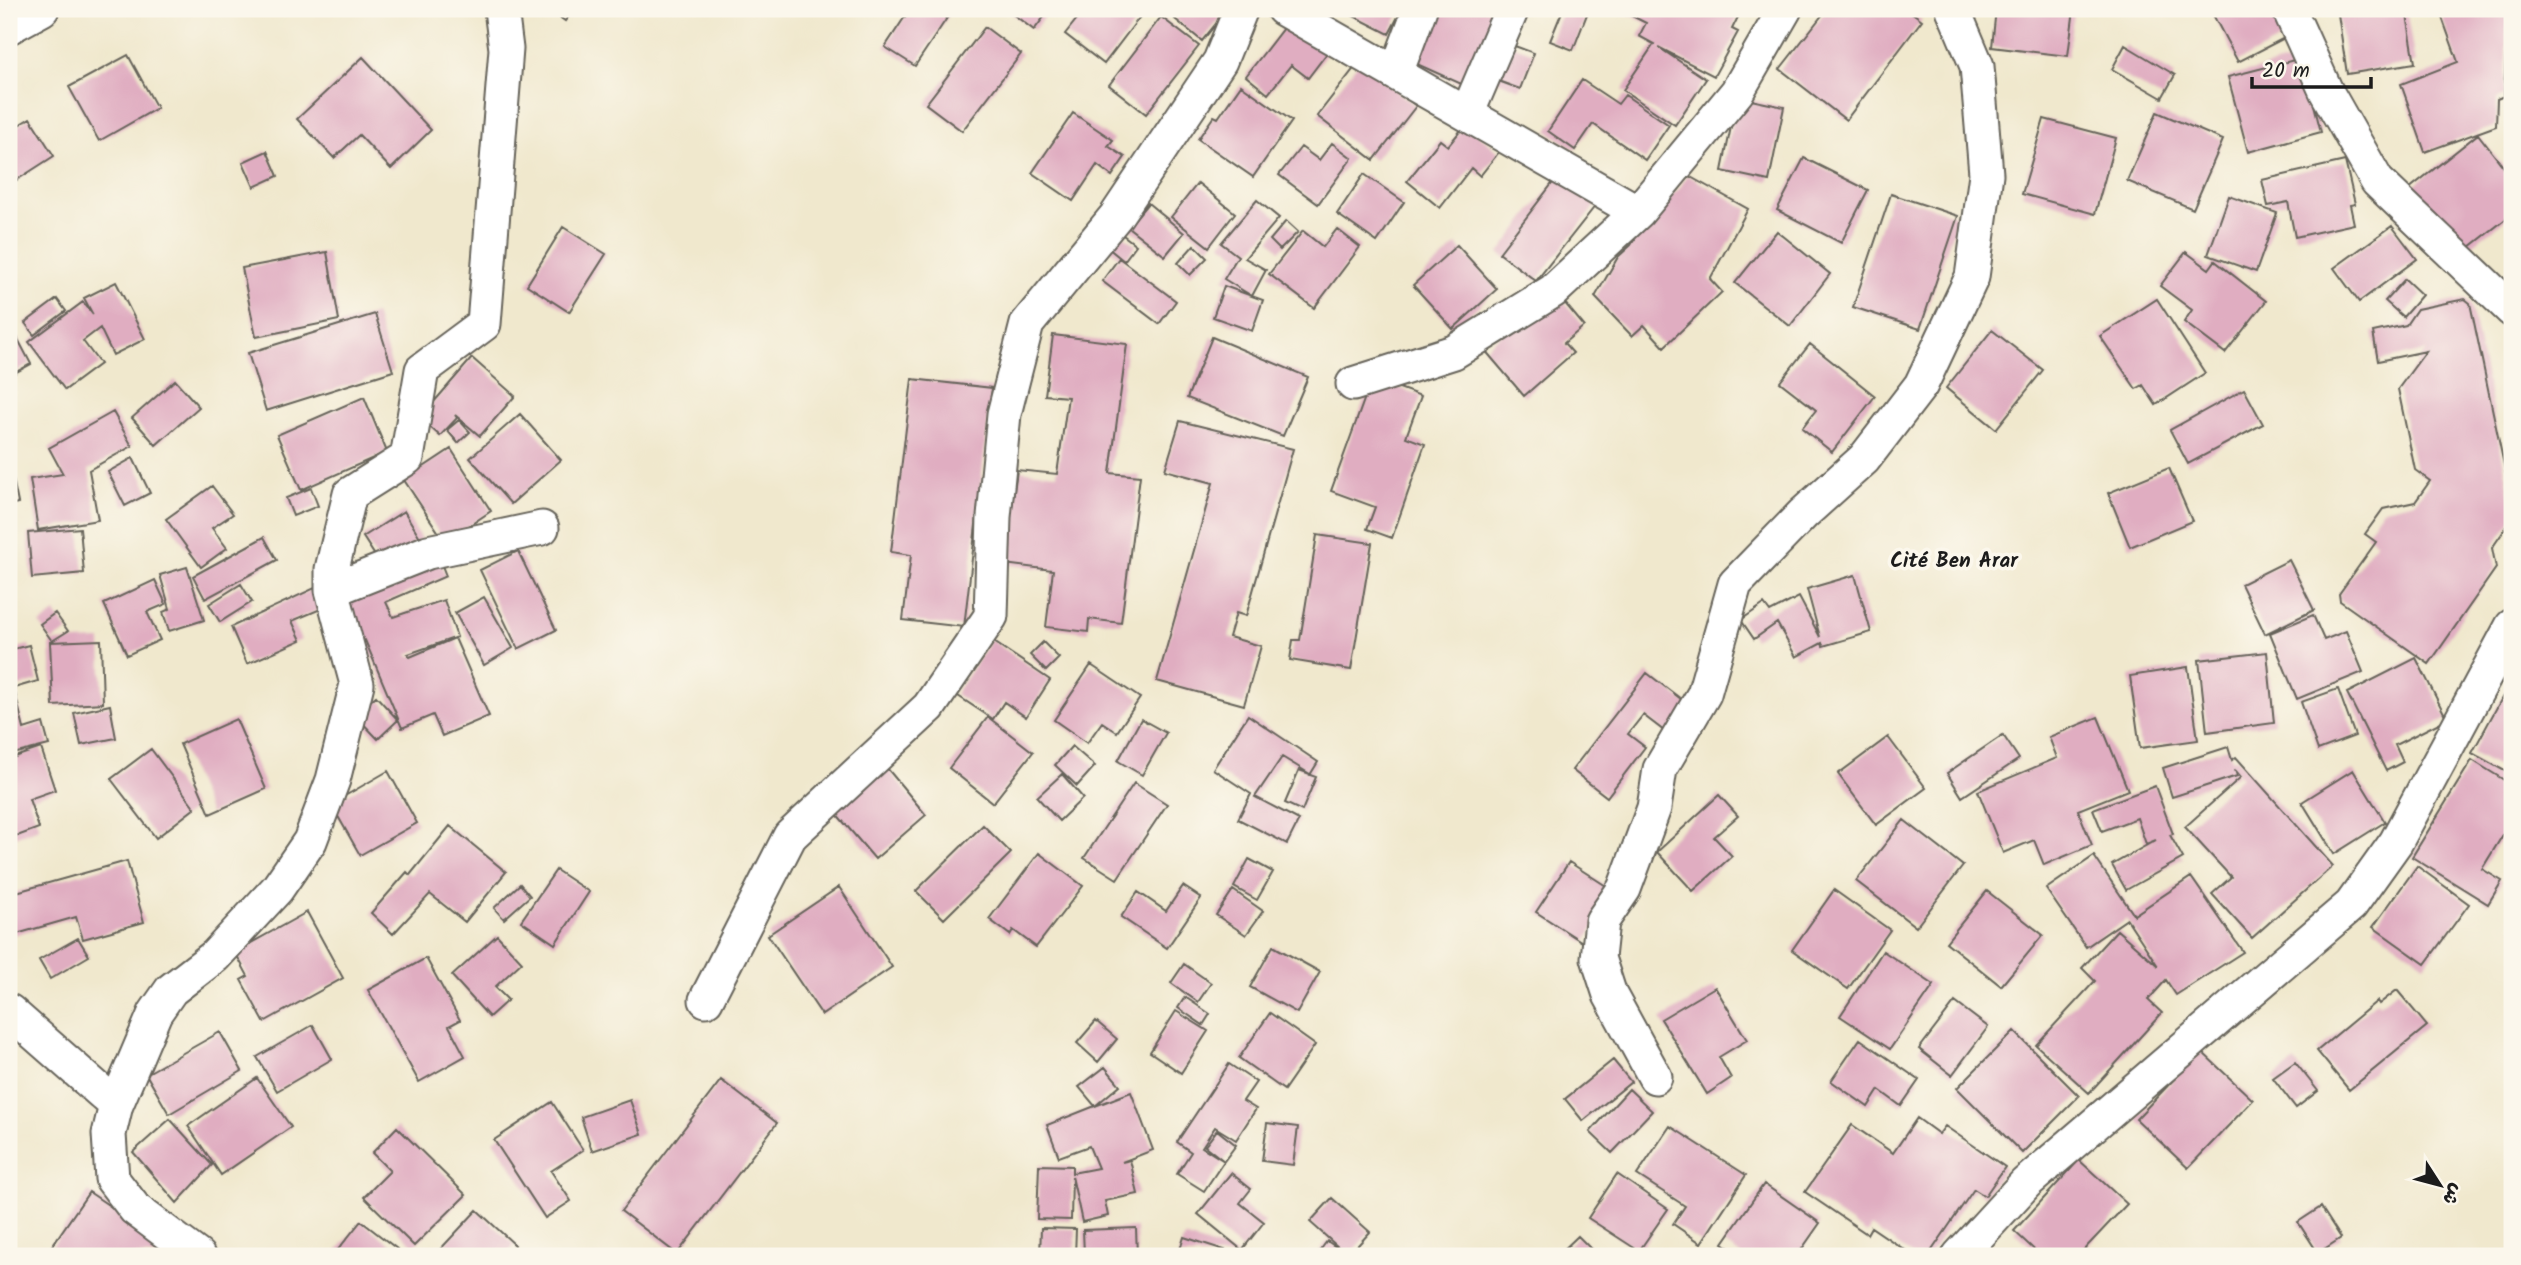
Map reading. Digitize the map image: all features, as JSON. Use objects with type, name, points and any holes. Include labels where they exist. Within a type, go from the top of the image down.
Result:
[{"type":"street","points":[[9,27],[42,9]]},
{"type":"street","points":[[198,1256],[135,1209],[112,1180],[109,1134],[116,1105],[155,1013],[171,990],[215,956],[277,889],[310,841],[333,780],[357,684],[332,590],[332,569],[349,494],[407,458],[422,370],[484,324],[506,49],[501,9]]},
{"type":"street","points":[[706,1000],[790,836],[929,707],[991,616],[994,517],[1004,414],[1027,324],[1116,216],[1220,61],[1241,9]]},
{"type":"street","points":[[1283,9],[1638,212]]},
{"type":"street","points":[[1396,73],[1420,9]]},
{"type":"street","points":[[1467,114],[1512,9]]},
{"type":"street","points":[[1353,384],[1454,352],[1553,291],[1638,212],[1737,92],[1785,9]]},
{"type":"street","points":[[1655,1077],[1610,995],[1598,958],[1602,921],[1624,889],[1654,808],[1660,769],[1704,694],[1735,584],[1803,513],[1864,459],[1921,384],[1972,277],[1986,174],[1978,66],[1953,9]]},
{"type":"street","points":[[2289,9],[2326,91],[2377,181],[2512,310]]},
{"type":"street","points":[[332,590],[428,552],[542,528]]},
{"type":"street","points":[[1959,1256],[2026,1183],[2350,905],[2396,842],[2512,626]]},
{"type":"street","points":[[9,1011],[116,1105]]},
{"type":"building","points":[[548,9],[574,9],[565,21]]},
{"type":"building","points":[[910,9],[953,9],[915,66],[885,47]]},
{"type":"building","points":[[1006,9],[1050,9],[1034,30]]},
{"type":"building","points":[[1085,9],[1135,9],[1142,14],[1104,64],[1065,34]]},
{"type":"building","points":[[1183,9],[1228,9],[1202,41],[1175,19]]},
{"type":"building","points":[[1340,9],[1402,9],[1389,34]]},
{"type":"building","points":[[1431,9],[1504,9],[1468,87],[1408,60]]},
{"type":"building","points":[[1563,9],[1589,9],[1573,50],[1550,41]]},
{"type":"building","points":[[1618,9],[1742,9],[1732,29],[1738,32],[1714,76],[1658,47],[1706,79],[1675,125],[1623,90],[1654,44],[1639,36],[1646,23]]},
{"type":"building","points":[[1827,9],[1907,9],[1922,20],[1846,120],[1780,69]]},
{"type":"building","points":[[1996,9],[2074,9],[2068,56],[1992,47]]},
{"type":"building","points":[[2210,9],[2284,9],[2296,32],[2238,62]]},
{"type":"building","points":[[2369,9],[2406,9],[2415,63],[2347,74],[2338,14]]},
{"type":"building","points":[[2439,9],[2508,9],[2504,96],[2497,99],[2496,126],[2425,152],[2401,84],[2458,62]]},
{"type":"building","points":[[1161,17],[1199,46],[1146,114],[1109,85]]},
{"type":"building","points":[[1287,23],[1327,53],[1308,78],[1291,65],[1268,94],[1246,76]]},
{"type":"building","points":[[985,27],[1021,54],[962,131],[926,104]]},
{"type":"building","points":[[1501,41],[1534,53],[1520,89],[1487,77]]},
{"type":"building","points":[[2125,45],[2175,75],[2162,98],[2112,69]]},
{"type":"building","points":[[128,55],[157,108],[99,141],[69,87]]},
{"type":"building","points":[[363,57],[431,130],[391,169],[359,135],[334,158],[297,119]]},
{"type":"building","points":[[2302,58],[2321,132],[2248,152],[2228,77]]},
{"type":"building","points":[[1359,62],[1416,106],[1374,160],[1317,116]]},
{"type":"building","points":[[1582,80],[1618,104],[1625,95],[1669,125],[1645,160],[1593,124],[1575,150],[1548,131]]},
{"type":"building","points":[[1241,85],[1292,121],[1253,177],[1198,139],[1214,116],[1218,118]]},
{"type":"building","points":[[1737,97],[1784,107],[1769,181],[1722,171]]},
{"type":"building","points":[[2157,112],[2223,140],[2193,209],[2127,181]]},
{"type":"building","points":[[1073,113],[1113,140],[1108,146],[1125,157],[1112,176],[1097,165],[1073,201],[1032,173]]},
{"type":"building","points":[[30,118],[54,156],[9,185],[9,131]]},
{"type":"building","points":[[2044,119],[2116,138],[2095,214],[2022,194]]},
{"type":"building","points":[[1466,124],[1499,152],[1480,176],[1471,168],[1440,208],[1407,181],[1440,140],[1448,146]]},
{"type":"building","points":[[2478,134],[2512,178],[2512,214],[2461,254],[2409,189]]},
{"type":"building","points":[[1332,143],[1352,158],[1318,204],[1279,175],[1301,147],[1319,160]]},
{"type":"building","points":[[267,151],[278,176],[254,187],[243,162]]},
{"type":"building","points":[[1804,158],[1868,190],[1841,243],[1777,210]]},
{"type":"building","points":[[2345,161],[2355,204],[2350,205],[2354,224],[2295,237],[2288,202],[2268,206],[2262,180]]},
{"type":"building","points":[[1364,174],[1404,202],[1377,242],[1337,214]]},
{"type":"building","points":[[1687,175],[1748,209],[1710,279],[1722,292],[1664,347],[1644,325],[1632,336],[1595,297],[1618,257],[1631,245],[1647,219],[1680,188]]},
{"type":"building","points":[[1558,176],[1596,205],[1536,281],[1499,253]]},
{"type":"building","points":[[1198,183],[1235,213],[1209,247],[1171,217]]},
{"type":"building","points":[[1891,194],[1958,216],[1920,329],[1853,307]]},
{"type":"building","points":[[2229,196],[2277,213],[2256,272],[2208,255]]},
{"type":"building","points":[[1257,200],[1279,218],[1245,258],[1266,270],[1252,296],[1224,279],[1238,256],[1221,243]]},
{"type":"building","points":[[1148,203],[1184,233],[1165,256],[1128,227]]},
{"type":"building","points":[[1286,221],[1298,232],[1280,250],[1270,240]]},
{"type":"building","points":[[2392,226],[2417,259],[2359,302],[2334,268]]},
{"type":"building","points":[[563,227],[606,254],[569,312],[527,285]]},
{"type":"building","points":[[1337,229],[1360,247],[1314,308],[1269,274],[1303,231],[1323,247]]},
{"type":"building","points":[[1777,231],[1830,274],[1790,326],[1735,283]]},
{"type":"building","points":[[1119,232],[1136,245],[1124,261],[1107,247]]},
{"type":"building","points":[[1194,245],[1207,258],[1190,275],[1178,263]]},
{"type":"building","points":[[1457,245],[1497,289],[1453,329],[1413,285]]},
{"type":"building","points":[[327,252],[339,320],[256,337],[242,268]]},
{"type":"building","points":[[2186,252],[2209,269],[2215,261],[2266,301],[2225,353],[2184,322],[2192,310],[2160,286]]},
{"type":"building","points":[[1119,258],[1176,301],[1159,324],[1102,281]]},
{"type":"building","points":[[2405,279],[2422,295],[2403,317],[2385,301]]},
{"type":"building","points":[[116,282],[145,339],[113,355],[100,328],[83,341],[100,364],[65,390],[29,342],[83,302],[93,315],[84,298]]},
{"type":"building","points":[[1224,286],[1263,300],[1252,331],[1213,317]]},
{"type":"building","points":[[1554,290],[1584,326],[1564,343],[1573,353],[1524,396],[1484,349]]},
{"type":"building","points":[[57,299],[66,311],[34,335],[25,323]]},
{"type":"building","points":[[2157,299],[2205,373],[2156,405],[2143,385],[2136,389],[2100,336]]},
{"type":"building","points":[[2465,299],[2470,303],[2512,503],[2512,519],[2492,548],[2496,568],[2429,664],[2340,601],[2339,594],[2376,542],[2365,534],[2383,509],[2415,502],[2430,481],[2415,470],[2398,389],[2426,351],[2378,361],[2373,332],[2406,325],[2417,309]]},
{"type":"building","points":[[375,314],[393,371],[266,411],[248,353]]},
{"type":"building","points":[[9,322],[31,364],[9,376]]},
{"type":"building","points":[[1992,330],[2043,370],[1996,429],[1946,388]]},
{"type":"building","points":[[1053,335],[1127,344],[1110,473],[1140,476],[1121,623],[1089,619],[1088,632],[1046,627],[1053,570],[1004,564],[1017,470],[1057,474],[1068,397],[1045,395]]},
{"type":"building","points":[[1212,337],[1308,377],[1283,436],[1187,398]]},
{"type":"building","points":[[1810,344],[1875,396],[1832,452],[1802,428],[1816,410],[1780,382]]},
{"type":"building","points":[[472,358],[515,396],[480,436],[455,415],[457,418],[440,436],[420,418]]},
{"type":"building","points":[[1372,378],[1421,396],[1406,437],[1425,444],[1392,538],[1367,529],[1375,507],[1331,491]]},
{"type":"building","points":[[912,379],[992,388],[964,627],[903,620],[911,555],[891,552]]},
{"type":"building","points":[[175,380],[199,407],[156,445],[132,418]]},
{"type":"building","points":[[2244,389],[2263,424],[2188,464],[2170,430]]},
{"type":"building","points":[[364,397],[387,452],[301,490],[277,435]]},
{"type":"building","points":[[113,412],[132,446],[89,470],[98,520],[38,530],[30,479],[63,474],[49,448]]},
{"type":"building","points":[[520,414],[561,460],[511,504],[470,458]]},
{"type":"building","points":[[459,420],[470,432],[458,443],[447,430]]},
{"type":"building","points":[[1180,421],[1293,449],[1246,616],[1236,613],[1229,637],[1261,646],[1244,705],[1157,681],[1213,483],[1165,470]]},
{"type":"building","points":[[451,449],[491,511],[445,542],[404,480]]},
{"type":"building","points":[[133,458],[150,493],[125,506],[108,472]]},
{"type":"building","points":[[9,459],[18,503],[9,505]]},
{"type":"building","points":[[2169,468],[2192,521],[2130,547],[2108,493]]},
{"type":"building","points":[[212,486],[233,514],[212,528],[227,548],[201,567],[166,519]]},
{"type":"building","points":[[311,488],[318,506],[293,516],[286,498]]},
{"type":"building","points":[[404,511],[421,539],[381,565],[363,537]]},
{"type":"building","points":[[80,528],[84,573],[32,578],[28,533]]},
{"type":"building","points":[[1317,535],[1372,543],[1351,670],[1290,660],[1293,640],[1300,640]]},
{"type":"building","points":[[264,537],[277,560],[205,599],[193,576]]},
{"type":"building","points":[[518,551],[556,630],[518,649],[480,570]]},
{"type":"building","points":[[439,558],[446,576],[386,602],[393,617],[444,600],[457,637],[408,654],[410,657],[455,638],[489,716],[442,736],[433,715],[402,728],[365,640],[355,645],[337,602]]},
{"type":"building","points":[[2289,560],[2314,610],[2265,634],[2241,584]]},
{"type":"building","points":[[187,567],[204,620],[169,631],[163,612],[170,609],[160,575]]},
{"type":"building","points":[[1855,575],[1871,632],[1823,646],[1822,643],[1796,657],[1777,623],[1754,639],[1741,620],[1764,604],[1770,612],[1799,597],[1820,637],[1807,589]]},
{"type":"building","points":[[155,580],[166,604],[147,612],[160,640],[127,655],[104,604]]},
{"type":"building","points":[[241,584],[252,602],[220,622],[209,604]]},
{"type":"building","points":[[319,586],[328,606],[292,621],[301,640],[247,664],[231,627]]},
{"type":"building","points":[[484,597],[513,648],[484,665],[455,613]]},
{"type":"building","points":[[55,613],[68,631],[52,641],[40,624]]},
{"type":"building","points":[[2313,615],[2324,640],[2346,631],[2363,672],[2297,699],[2270,633]]},
{"type":"building","points":[[101,640],[103,703],[53,706],[50,642]]},
{"type":"building","points":[[991,640],[1050,680],[1026,717],[1004,702],[993,719],[955,694]]},
{"type":"building","points":[[1043,642],[1059,658],[1046,671],[1030,655]]},
{"type":"building","points":[[29,645],[38,681],[14,688],[24,729],[43,723],[49,745],[9,755],[9,650]]},
{"type":"building","points":[[2267,652],[2274,723],[2207,732],[2199,660]]},
{"type":"building","points":[[2416,658],[2447,719],[2395,745],[2403,762],[2386,771],[2347,693]]},
{"type":"building","points":[[1091,665],[1140,698],[1117,732],[1102,722],[1087,743],[1054,720]]},
{"type":"building","points":[[2188,667],[2198,740],[2140,748],[2130,676]]},
{"type":"building","points":[[1647,673],[1690,706],[1668,734],[1643,715],[1628,734],[1645,747],[1607,797],[1572,770]]},
{"type":"building","points":[[2338,689],[2355,736],[2318,750],[2301,702]]},
{"type":"building","points":[[376,696],[398,720],[378,739],[355,715]]},
{"type":"building","points":[[2503,696],[2512,701],[2512,775],[2472,753]]},
{"type":"building","points":[[110,705],[116,738],[81,745],[74,713]]},
{"type":"building","points":[[1248,715],[1318,762],[1310,775],[1316,777],[1302,811],[1285,803],[1299,770],[1310,774],[1282,757],[1255,797],[1299,820],[1287,844],[1238,819],[1251,794],[1213,769]]},
{"type":"building","points":[[988,717],[1033,752],[993,803],[949,768]]},
{"type":"building","points":[[2098,717],[2128,790],[2078,810],[2092,845],[2044,865],[2034,840],[2003,853],[1978,791],[2057,758],[2049,737]]},
{"type":"building","points":[[236,719],[266,789],[210,814],[180,744]]},
{"type":"building","points":[[1141,719],[1166,733],[1142,775],[1118,761]]},
{"type":"building","points":[[2003,735],[2019,759],[1962,797],[1947,773]]},
{"type":"building","points":[[1888,737],[1926,788],[1876,825],[1838,774]]},
{"type":"building","points":[[1072,746],[1095,766],[1077,786],[1055,765]]},
{"type":"building","points":[[2228,747],[2232,760],[2236,757],[2333,866],[2252,938],[2212,894],[2231,877],[2185,827],[2241,777],[2235,770],[2237,776],[2172,797],[2163,768]]},
{"type":"building","points":[[41,748],[55,790],[29,799],[39,828],[9,839],[9,759]]},
{"type":"building","points":[[151,749],[195,808],[156,838],[111,779]]},
{"type":"building","points":[[2472,760],[2512,785],[2512,820],[2482,869],[2502,881],[2488,904],[2412,857]]},
{"type":"building","points":[[881,761],[926,815],[875,859],[829,805]]},
{"type":"building","points":[[2353,770],[2385,822],[2334,854],[2302,802]]},
{"type":"building","points":[[388,771],[417,823],[360,855],[331,804]]},
{"type":"building","points":[[1062,774],[1083,798],[1059,821],[1037,797]]},
{"type":"building","points":[[1134,783],[1167,804],[1117,879],[1084,858]]},
{"type":"building","points":[[2155,786],[2173,834],[2170,835],[2183,858],[2126,890],[2112,865],[2156,840],[2146,844],[2137,818],[2102,831],[2093,809]]},
{"type":"building","points":[[1719,795],[1738,816],[1714,837],[1732,856],[1693,891],[1657,852]]},
{"type":"building","points":[[1904,820],[1963,866],[1916,927],[1856,881]]},
{"type":"building","points":[[983,825],[1011,853],[944,919],[916,891]]},
{"type":"building","points":[[450,826],[506,872],[465,922],[430,894],[393,934],[371,913],[407,872],[410,875]]},
{"type":"building","points":[[1039,853],[1083,886],[1036,947],[1013,930],[1010,935],[989,919]]},
{"type":"building","points":[[2094,856],[2134,915],[2191,877],[2243,952],[2176,995],[2166,980],[2148,1000],[2162,1013],[2089,1093],[2036,1045],[2095,981],[2082,968],[2117,930],[2158,966],[2127,919],[2086,947],[2046,889]]},
{"type":"building","points":[[1249,859],[1273,872],[1257,900],[1234,887]]},
{"type":"building","points":[[127,861],[144,922],[83,939],[76,917],[13,935],[9,921],[9,894]]},
{"type":"building","points":[[1569,862],[1617,893],[1584,943],[1536,912]]},
{"type":"building","points":[[2417,866],[2469,904],[2425,964],[2373,927]]},
{"type":"building","points":[[556,870],[589,892],[555,944],[521,921]]},
{"type":"building","points":[[520,884],[530,896],[504,919],[494,908]]},
{"type":"building","points":[[1183,886],[1201,898],[1167,948],[1121,917],[1138,892],[1166,911]]},
{"type":"building","points":[[839,887],[892,967],[822,1015],[768,935]]},
{"type":"building","points":[[1233,890],[1263,911],[1246,935],[1216,915]]},
{"type":"building","points":[[1834,890],[1890,930],[1848,989],[1792,950]]},
{"type":"building","points":[[1987,891],[2043,935],[2001,986],[1946,942]]},
{"type":"building","points":[[307,912],[343,978],[264,1022],[241,980],[248,976],[235,952]]},
{"type":"building","points":[[497,935],[522,962],[495,987],[508,1000],[489,1017],[452,976]]},
{"type":"building","points":[[78,938],[89,956],[50,979],[39,960]]},
{"type":"building","points":[[1273,946],[1320,972],[1297,1013],[1250,987]]},
{"type":"building","points":[[1883,951],[1934,985],[1890,1049],[1840,1016]]},
{"type":"building","points":[[426,958],[460,1020],[449,1026],[465,1056],[419,1082],[368,990]]},
{"type":"building","points":[[1184,964],[1211,983],[1198,1002],[1171,983]]},
{"type":"building","points":[[1715,987],[1747,1040],[1719,1057],[1731,1078],[1707,1094],[1661,1019]]},
{"type":"building","points":[[2397,990],[2427,1026],[2349,1090],[2317,1051],[2377,1001],[2379,1004]]},
{"type":"building","points":[[1185,997],[1210,1014],[1203,1025],[1178,1008]]},
{"type":"building","points":[[1955,1002],[1988,1027],[1952,1075],[1919,1049]]},
{"type":"building","points":[[1176,1011],[1208,1031],[1181,1073],[1150,1052]]},
{"type":"building","points":[[1270,1013],[1315,1045],[1284,1090],[1239,1058]]},
{"type":"building","points":[[1096,1021],[1117,1039],[1098,1062],[1077,1043]]},
{"type":"building","points":[[313,1025],[332,1059],[277,1091],[257,1057]]},
{"type":"building","points":[[2014,1031],[2079,1096],[2022,1153],[1957,1088]]},
{"type":"building","points":[[220,1032],[242,1071],[169,1114],[146,1074]]},
{"type":"building","points":[[1860,1039],[1919,1080],[1901,1106],[1879,1090],[1868,1107],[1831,1081]]},
{"type":"building","points":[[2201,1051],[2253,1100],[2188,1168],[2136,1119]]},
{"type":"building","points":[[1613,1060],[1631,1082],[1583,1121],[1565,1099]]},
{"type":"building","points":[[2295,1062],[2318,1091],[2296,1108],[2273,1078]]},
{"type":"building","points":[[1229,1064],[1256,1082],[1243,1101],[1256,1109],[1236,1140],[1215,1127],[1202,1147],[1224,1161],[1204,1191],[1177,1174],[1191,1152],[1177,1142]]},
{"type":"building","points":[[1105,1067],[1120,1085],[1095,1106],[1079,1087]]},
{"type":"building","points":[[257,1078],[291,1127],[221,1175],[188,1126]]},
{"type":"building","points":[[721,1080],[777,1123],[677,1254],[621,1211]]},
{"type":"building","points":[[1629,1089],[1652,1111],[1612,1153],[1590,1132]]},
{"type":"building","points":[[1131,1092],[1153,1150],[1122,1162],[1130,1160],[1138,1194],[1105,1201],[1108,1216],[1082,1222],[1072,1176],[1071,1220],[1037,1219],[1039,1165],[1072,1166],[1072,1173],[1098,1168],[1089,1146],[1059,1157],[1047,1125]]},
{"type":"building","points":[[630,1100],[642,1134],[592,1151],[581,1117]]},
{"type":"building","points":[[552,1102],[583,1150],[551,1171],[571,1201],[545,1218],[494,1140]]},
{"type":"building","points":[[1917,1118],[1939,1134],[1945,1126],[2005,1167],[1985,1196],[1974,1189],[1928,1256],[1914,1256],[1871,1227],[1867,1234],[1805,1192],[1852,1125],[1893,1153]]},
{"type":"building","points":[[170,1119],[212,1165],[177,1203],[133,1152]]},
{"type":"building","points":[[1267,1123],[1298,1127],[1293,1165],[1262,1161]]},
{"type":"building","points":[[1670,1126],[1746,1175],[1701,1243],[1673,1224],[1685,1206],[1637,1175]]},
{"type":"building","points":[[397,1127],[466,1195],[414,1246],[364,1197],[390,1171],[372,1153]]},
{"type":"building","points":[[1217,1130],[1236,1145],[1224,1161],[1205,1146]]},
{"type":"building","points":[[2079,1160],[2127,1204],[2078,1256],[2041,1256],[2014,1231]]},
{"type":"building","points":[[1231,1173],[1251,1189],[1240,1203],[1264,1222],[1242,1250],[1198,1214]]},
{"type":"building","points":[[1617,1174],[1668,1209],[1639,1251],[1588,1218]]},
{"type":"building","points":[[1764,1184],[1820,1223],[1797,1256],[1742,1256],[1723,1243]]},
{"type":"building","points":[[89,1192],[169,1246],[161,1256],[45,1256]]},
{"type":"building","points":[[1332,1198],[1370,1232],[1348,1256],[1310,1222]]},
{"type":"building","points":[[2321,1207],[2341,1238],[2318,1253],[2298,1222]]},
{"type":"building","points":[[477,1210],[515,1245],[505,1256],[434,1256]]},
{"type":"building","points":[[361,1221],[406,1256],[333,1256]]},
{"type":"building","points":[[1041,1228],[1076,1229],[1075,1256],[1040,1256]]},
{"type":"building","points":[[1136,1228],[1137,1256],[1084,1254],[1083,1230]]},
{"type":"building","points":[[1578,1236],[1598,1256],[1557,1256]]},
{"type":"building","points":[[1184,1237],[1237,1254],[1178,1256]]},
{"type":"building","points":[[1327,1241],[1343,1252],[1340,1256],[1316,1256]]},
{"type":"district","name":"Cité Ben Arar","points":[[1954,561]]}]
